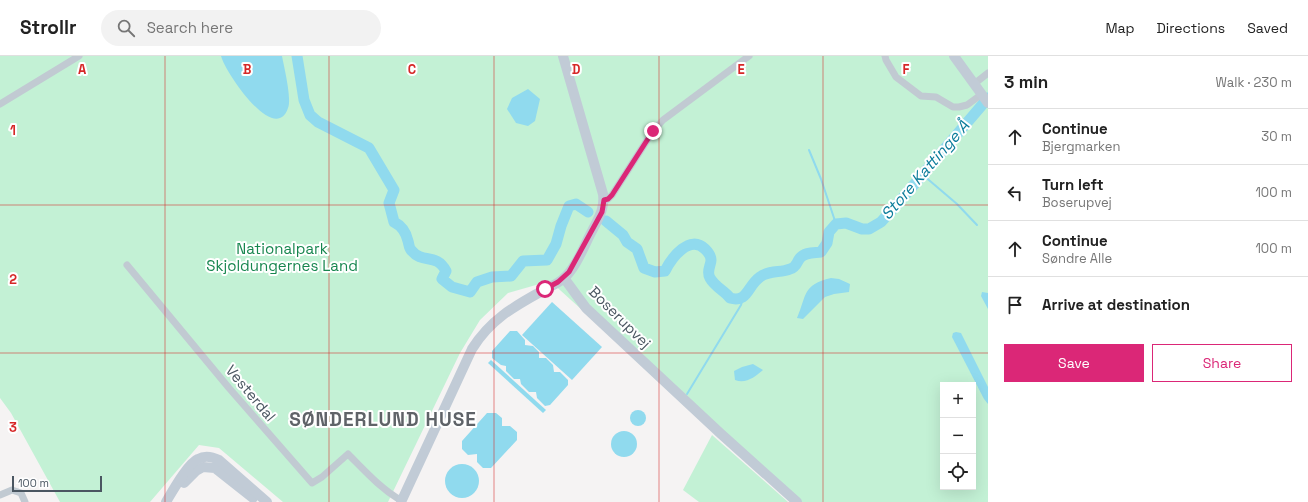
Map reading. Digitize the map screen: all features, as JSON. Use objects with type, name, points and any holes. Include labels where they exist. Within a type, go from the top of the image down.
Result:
[{"type":"street","points":[[0,104],[79,56]]},
{"type":"street","points":[[402,501],[478,338],[487,328],[512,308],[564,278],[574,266],[602,212],[604,200],[563,56]]},
{"type":"street","points":[[604,200],[608,199],[612,195],[653,131],[663,120],[749,56]]},
{"type":"street","points":[[885,56],[896,77],[921,96],[936,97],[953,107],[959,107],[967,105],[982,94]]},
{"type":"street","points":[[954,56],[988,103]]},
{"type":"street","points":[[974,84],[988,73]]},
{"type":"street","name":"Vesterdal","points":[[127,265],[229,388],[312,483],[322,477],[348,454],[374,479],[402,501]]},
{"type":"street","name":"Boserupvej","points":[[564,278],[586,308],[720,433],[797,502]]},
{"type":"street","points":[[166,502],[191,464],[198,459],[205,457],[212,457],[219,460],[267,502]]},
{"type":"street","points":[[166,502],[196,471],[207,466],[215,468],[257,502]]},
{"type":"street","points":[[0,495],[12,490],[21,493],[25,502]]},
{"type":"green space","name":"Nationalpark Skjoldungernes Land","points":[[0,56],[988,56],[988,502],[794,502],[550,281],[508,293],[480,320],[460,353],[388,502],[283,502],[219,448],[199,445],[150,502],[60,502],[11,413],[0,398]]},
{"type":"green space","points":[[712,435],[788,502],[699,502],[683,490]]},
{"type":"water","points":[[221,56],[282,56],[289,104],[282,117],[273,118],[262,112],[251,102],[231,76]]},
{"type":"water","points":[[528,89],[540,99],[535,121],[528,126],[516,123],[507,109],[512,98]]},
{"type":"water","points":[[831,278],[839,279],[850,284],[849,292],[825,297],[803,319],[797,318],[810,288],[815,284]]},
{"type":"water","points":[[982,292],[988,293],[988,309],[981,296]]},
{"type":"water","points":[[552,302],[602,347],[572,380],[522,335]]},
{"type":"water","points":[[510,331],[517,331],[525,340],[525,345],[533,346],[539,352],[539,358],[546,358],[553,365],[554,372],[560,372],[568,380],[568,385],[550,405],[545,406],[537,398],[536,392],[529,392],[521,384],[520,379],[514,379],[506,371],[506,366],[501,365],[492,358],[492,351]]},
{"type":"water","points":[[953,333],[961,333],[988,387],[988,404],[952,337]]},
{"type":"water","points":[[491,360],[546,410],[543,413],[488,363]]},
{"type":"water","points":[[753,364],[763,370],[747,380],[735,380],[734,371]]},
{"type":"water","points":[[635,410],[641,410],[646,415],[644,424],[641,426],[635,426],[630,421],[630,415]]},
{"type":"water","points":[[487,413],[496,413],[502,418],[502,426],[510,426],[517,432],[517,440],[491,468],[483,468],[477,462],[477,454],[468,455],[462,449],[462,441]]},
{"type":"water","points":[[624,431],[633,435],[637,444],[633,453],[624,457],[615,453],[611,444],[615,435]]},
{"type":"water","points":[[465,464],[474,469],[478,474],[478,488],[474,493],[469,497],[459,498],[455,497],[446,488],[445,478],[446,474],[455,465]]},
{"type":"waterway","name":"Store Kattinge Å","points":[[297,56],[304,100],[310,115],[318,122],[369,148],[394,190],[389,203],[394,222],[405,232],[411,250],[420,257],[434,260],[442,265],[446,271],[442,279],[452,287],[470,292],[477,282],[492,277],[511,276],[523,261],[547,260],[556,244],[569,206],[576,204],[588,212]]},
{"type":"waterway","name":"Store Kattinge Å","points":[[606,221],[623,235],[627,242],[637,249],[644,268],[655,272],[665,271],[682,249],[693,244],[699,245],[709,254],[711,262],[708,273],[712,281],[730,298],[740,298],[747,293],[760,277],[771,272],[792,268],[802,256],[810,253],[821,252],[827,243],[829,232],[836,224],[846,223],[862,229],[869,229],[881,222],[988,98]]},
{"type":"waterway","points":[[809,150],[821,179],[836,224]]},
{"type":"waterway","points":[[923,175],[957,204],[977,225]]},
{"type":"waterway","points":[[687,394],[741,305],[743,298]]},
{"type":"district","name":"SØNDERLUND HUSE","points":[[383,419]]},
{"type":"route","points":[[545,289],[564,278],[574,266],[602,212],[604,200],[610,198],[653,131]]}]
